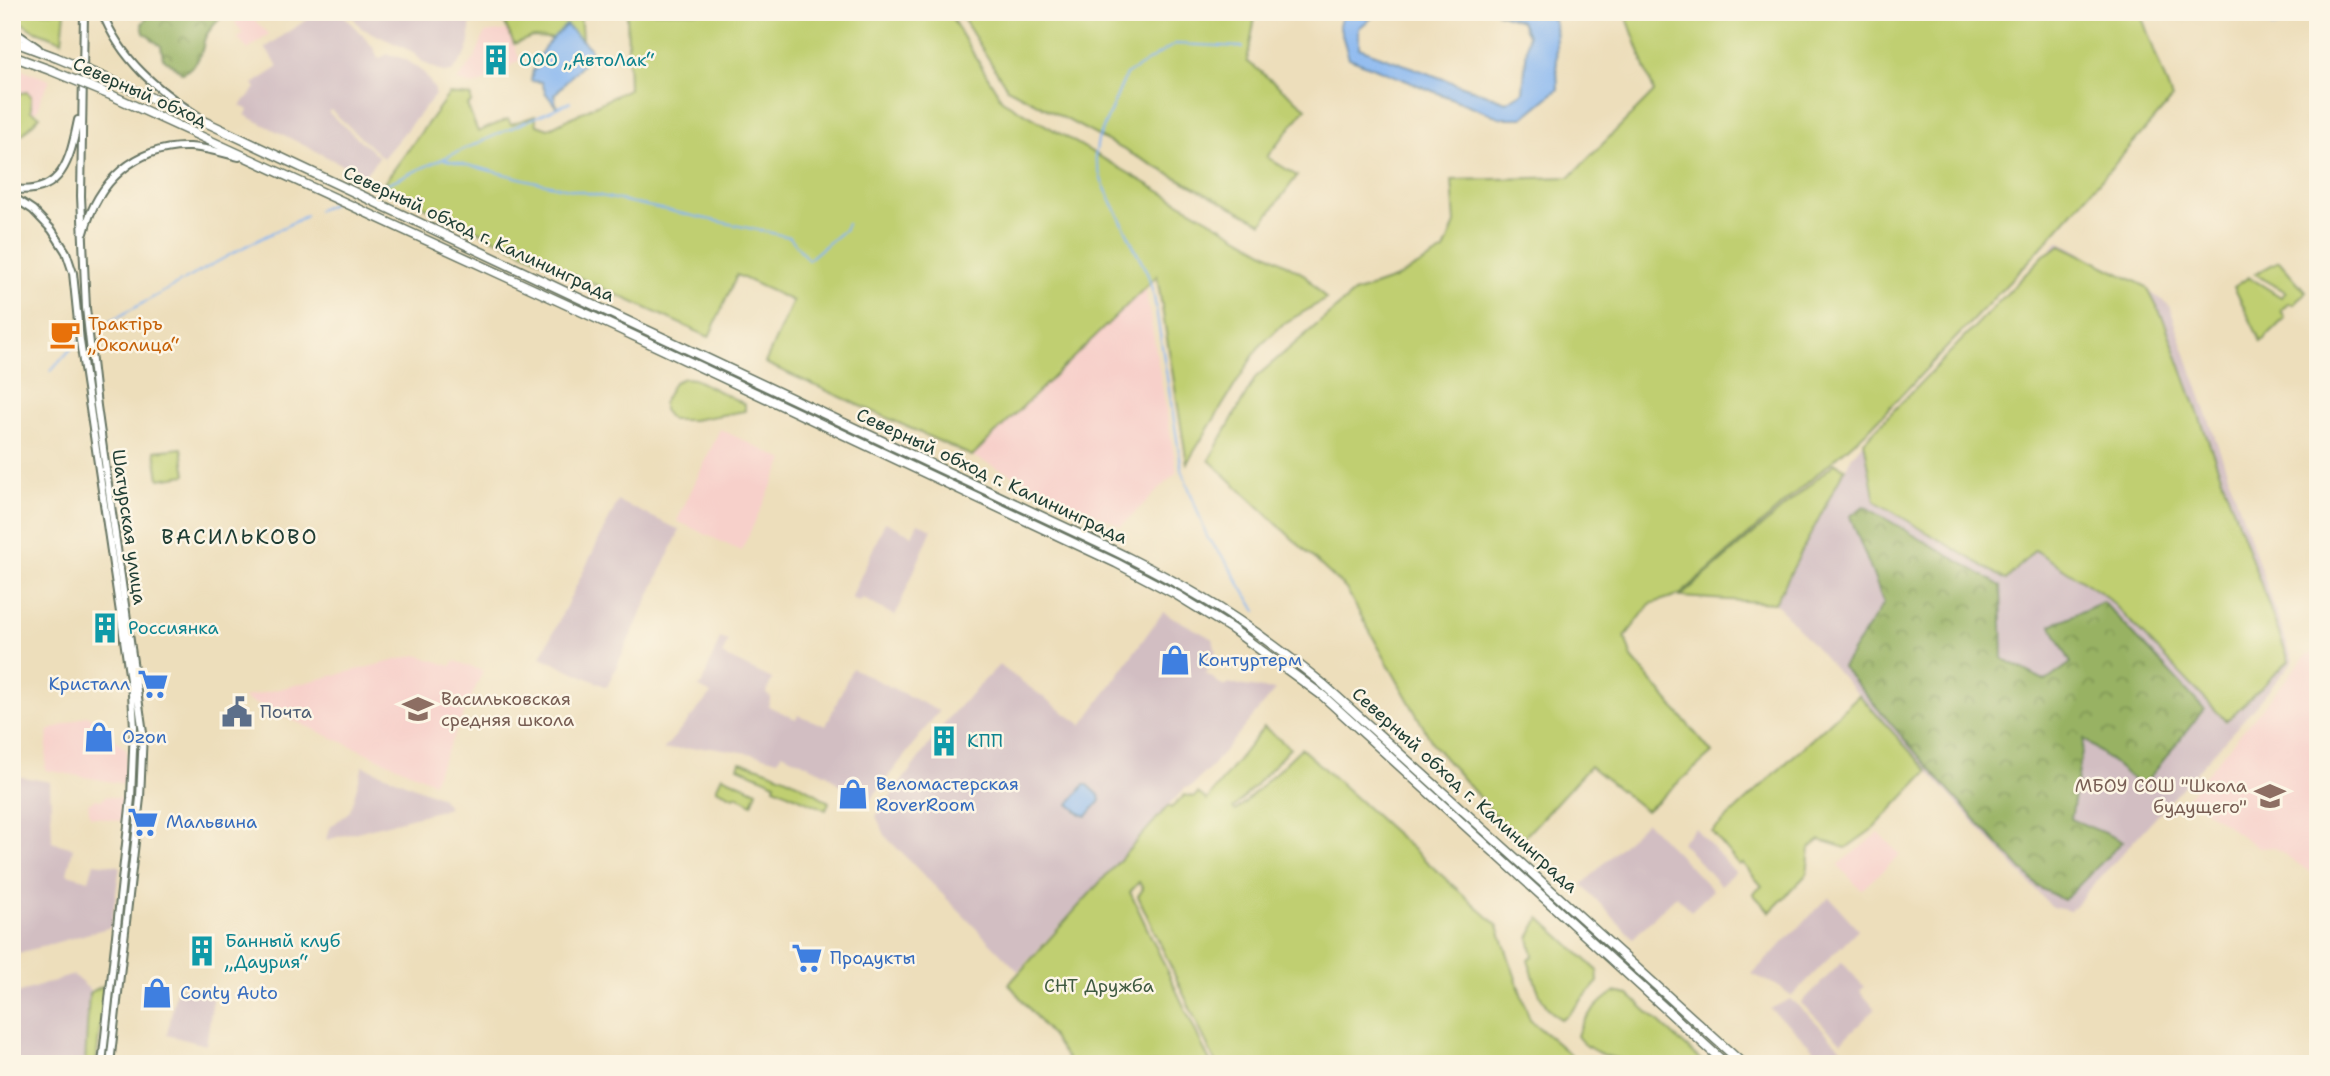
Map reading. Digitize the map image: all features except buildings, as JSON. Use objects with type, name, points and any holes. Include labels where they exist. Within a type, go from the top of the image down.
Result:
[{"type":"highway","name":"Северный обход","points":[[12,41],[118,83]]},
{"type":"highway","name":"Северный обход","points":[[12,55],[113,96],[367,214]]},
{"type":"highway","name":"Северный обход г. Калининграда","points":[[118,83],[1070,530],[1154,571],[1209,602],[1296,662],[1349,706],[1743,1064]]},
{"type":"highway","name":"Северный обход г. Калининграда","points":[[367,214],[613,326],[1096,554],[1160,585],[1212,616],[1275,659],[1339,710],[1726,1064]]},
{"type":"main road","points":[[82,245],[81,107],[85,12]]},
{"type":"main road","points":[[102,12],[118,44],[142,74],[165,94],[214,126]]},
{"type":"main road","points":[[12,30],[45,53]]},
{"type":"main road","points":[[12,190],[25,191],[40,187],[61,174],[71,156],[81,107]]},
{"type":"main road","points":[[82,245],[88,216],[101,192],[113,177],[137,159],[163,149],[186,147],[254,161]]},
{"type":"main road","name":"Шатурская улица","points":[[12,196],[40,216],[59,239],[73,273],[80,341],[132,694],[134,737],[131,790],[102,1064]]},
{"type":"main road","name":"Шатурская улица","points":[[82,245],[90,340],[143,733],[142,782],[110,1064]]},
{"type":"main road","points":[[140,798],[131,790],[142,782]]},
{"type":"shaded area","points":[[246,12],[269,34],[248,50],[238,38],[243,34],[235,23]]},
{"type":"shaded area","points":[[318,12],[341,12],[374,48],[378,59],[388,54],[405,59],[424,73],[435,90],[435,95],[383,158],[331,110],[328,112],[379,157],[364,176],[245,115],[249,110],[240,106],[256,88],[253,84],[279,67],[265,48]]},
{"type":"shaded area","points":[[349,12],[471,12],[469,45],[466,54],[452,72],[443,72],[424,63],[411,51],[361,28]]},
{"type":"shaded area","points":[[508,30],[520,60],[484,82],[473,85],[457,81],[475,57],[485,33]]},
{"type":"shaded area","points":[[12,66],[50,80],[40,99],[39,108],[12,132]]},
{"type":"shaded area","points":[[2059,241],[2143,287],[2169,305],[2293,661],[2237,727],[2070,911],[2052,907],[2040,895],[1775,603],[1852,456],[1874,429]]},
{"type":"shaded area","points":[[1145,287],[1177,472],[1121,526],[972,456]]},
{"type":"shaded area","points":[[720,429],[784,460],[741,551],[677,521]]},
{"type":"shaded area","points":[[618,501],[680,530],[607,687],[541,657]]},
{"type":"shaded area","points":[[885,522],[912,535],[918,523],[932,529],[895,616],[862,598],[859,602],[851,598]]},
{"type":"shaded area","points":[[1163,612],[1213,639],[1216,652],[1208,661],[1203,658],[1200,661],[1209,669],[1206,673],[1224,687],[1229,684],[1275,690],[1206,773],[1191,787],[1185,788],[1018,971],[886,837],[876,816],[951,715],[999,665],[1082,725]]},
{"type":"shaded area","points":[[720,638],[728,641],[722,655],[772,679],[766,694],[771,697],[768,706],[796,719],[798,715],[826,726],[852,668],[939,711],[865,807],[827,774],[782,753],[778,760],[711,747],[663,750],[711,694],[698,687],[701,686]]},
{"type":"shaded area","points":[[2318,649],[2318,878],[2274,847],[2259,848],[2187,797],[2308,653],[2309,655]]},
{"type":"shaded area","name":"Васильковская средняя школа","points":[[417,655],[451,666],[455,661],[483,671],[433,782],[242,698]]},
{"type":"shaded area","points":[[88,715],[127,750],[124,784],[45,770],[48,731]]},
{"type":"shaded area","points":[[363,766],[442,798],[449,808],[326,840],[329,828],[350,811]]},
{"type":"shaded area","points":[[12,775],[50,782],[52,842],[73,848],[67,874],[89,880],[94,863],[120,866],[111,927],[12,955]]},
{"type":"shaded area","points":[[106,796],[124,799],[121,821],[90,816],[88,803]]},
{"type":"shaded area","points":[[1646,822],[1713,890],[1691,911],[1676,896],[1633,938],[1582,885]]},
{"type":"shaded area","points":[[1695,828],[1735,872],[1720,885],[1681,842]]},
{"type":"shaded area","points":[[1879,833],[1900,855],[1861,890],[1839,866]]},
{"type":"shaded area","points":[[1829,897],[1858,929],[1792,996],[1780,987],[1752,974]]},
{"type":"shaded area","points":[[1842,962],[1864,987],[1860,991],[1875,1009],[1841,1042],[1801,1003]]},
{"type":"shaded area","points":[[73,975],[97,996],[89,1064],[12,1064],[12,995]]},
{"type":"shaded area","points":[[177,986],[213,999],[206,1045],[167,1035]]},
{"type":"shaded area","points":[[1790,999],[1856,1064],[1828,1064],[1770,1009]]},
{"type":"green space","points":[[12,12],[65,12],[62,41],[31,29],[12,16]]},
{"type":"green space","points":[[151,12],[216,12],[221,17],[207,34],[198,59],[183,73],[163,58],[161,46],[144,33],[142,24]]},
{"type":"green space","points":[[500,12],[580,12],[582,40],[532,37],[514,44]]},
{"type":"green space","points":[[627,12],[948,12],[1002,100],[1305,275],[1326,299],[1283,324],[1258,348],[1187,463],[1157,276],[972,456],[765,363],[793,301],[737,275],[709,337],[381,187],[449,94],[471,96],[471,103],[467,105],[478,132],[508,119],[511,124],[535,116],[537,125],[548,129],[629,89]]},
{"type":"green space","points":[[959,12],[1256,12],[1247,61],[1306,108],[1267,157],[1297,176],[1262,223],[1007,88]]},
{"type":"green space","points":[[1625,12],[2140,12],[2172,99],[2030,260],[1871,427],[1681,594],[1650,604],[1625,637],[1632,658],[1712,753],[1646,811],[1590,766],[1519,843],[1434,746],[1346,589],[1209,460],[1256,377],[1354,293],[1394,279],[1444,251],[1455,223],[1452,180],[1570,177],[1654,92]]},
{"type":"green space","points":[[27,92],[31,96],[31,111],[40,116],[12,141],[14,94]]},
{"type":"green space","points":[[2061,245],[2147,287],[2165,323],[2289,661],[2226,721],[2106,596],[2035,550],[2006,580],[1875,501],[1864,441],[2044,255]]},
{"type":"green space","points":[[2279,261],[2306,292],[2293,305],[2289,303],[2281,310],[2285,318],[2261,342],[2234,287],[2249,277],[2281,297],[2286,292],[2255,274]]},
{"type":"green space","points":[[684,378],[694,379],[745,404],[745,411],[693,420],[671,420],[663,410],[663,403],[674,382]]},
{"type":"green space","points":[[182,448],[186,475],[159,479],[155,451]]},
{"type":"green space","points":[[1835,463],[1845,468],[1775,603],[1680,597]]},
{"type":"green space","points":[[1864,506],[2001,586],[2003,659],[2046,681],[2071,663],[2051,625],[2103,602],[2204,709],[2142,787],[2084,739],[2071,819],[2123,841],[2064,900],[2038,887],[1949,791],[1842,667],[1884,603],[1850,516]]},
{"type":"green space","points":[[1859,695],[1928,771],[1874,828],[1846,848],[1820,840],[1810,848],[1807,874],[1770,912],[1753,894],[1762,886],[1742,863],[1739,865],[1712,832]]},
{"type":"green space","name":"СНТ Дружба","points":[[1264,727],[1290,748],[1233,809],[1236,811],[1301,748],[1498,926],[1530,1020],[1574,1058],[1591,1064],[1216,1064],[1138,896],[1143,889],[1139,882],[1130,892],[1211,1064],[1071,1064],[1009,984],[1168,806],[1171,808],[1185,795],[1194,797],[1198,793],[1207,800]]},
{"type":"green space","points":[[740,762],[775,773],[808,789],[829,802],[826,810],[774,787],[775,783],[738,767]]},
{"type":"green space","points":[[722,776],[757,791],[752,804],[736,795],[734,797],[716,789]]},
{"type":"green space","points":[[1540,918],[1597,970],[1598,982],[1569,1014],[1561,1019],[1543,1001],[1528,959],[1533,956],[1529,938]]},
{"type":"green space","points":[[105,985],[96,1064],[85,1064],[89,993]]},
{"type":"green space","points":[[1614,992],[1629,995],[1705,1064],[1636,1062],[1602,1054],[1587,1046],[1577,1036],[1582,1024],[1603,1000]]},
{"type":"water","points":[[1344,12],[1379,12],[1359,28],[1359,48],[1506,102],[1523,92],[1528,35],[1521,21],[1496,12],[1548,12],[1555,23],[1558,89],[1523,118],[1501,118],[1349,58],[1339,25]]},
{"type":"water","points":[[566,25],[590,48],[591,55],[554,95],[557,108],[545,92],[542,82],[531,81],[543,49]]},
{"type":"water","points":[[1084,785],[1088,785],[1099,795],[1100,801],[1087,816],[1069,804]]},
{"type":"waterway","points":[[2246,12],[2274,27],[2286,23]]},
{"type":"waterway","points":[[1243,47],[1175,44],[1126,75],[1098,140],[1095,157],[1102,182],[1148,275],[1154,297],[1182,470],[1208,539],[1226,561],[1256,611]]},
{"type":"waterway","points":[[370,186],[386,184],[570,102]]},
{"type":"waterway","points":[[443,159],[790,237],[808,260],[844,230],[847,224]]},
{"type":"waterway","points":[[318,210],[332,204]]},
{"type":"waterway","points":[[91,332],[244,247],[306,216]]},
{"type":"waterway","points":[[51,371],[78,341]]},
{"type":"place","name":"ООО „АвтоЛак“","points":[[496,60]]},
{"type":"place","name":"Трактiръ „Околица“","points":[[65,334]]},
{"type":"place","name":"Россиянка","points":[[105,628]]},
{"type":"place","name":"Контуртерм","points":[[1175,660]]},
{"type":"place","name":"Кристалл","points":[[153,684]]},
{"type":"place","name":"Васильковская средняя школа","points":[[418,709]]},
{"type":"place","name":"Почта","points":[[237,712]]},
{"type":"place","name":"Ozon","points":[[99,737]]},
{"type":"place","name":"КПП","points":[[944,741]]},
{"type":"place","name":"Веломастерская RoverRoom","points":[[853,794]]},
{"type":"place","name":"МБОУ СОШ \"Школа будущего\"","points":[[2270,796]]},
{"type":"place","name":"Мальвина","points":[[143,822]]},
{"type":"place","name":"Банный клуб „Даурия“","points":[[202,951]]},
{"type":"place","name":"Продукты","points":[[807,958]]},
{"type":"place","name":"Conty Auto","points":[[157,993]]},
{"type":"district","name":"ВАСИЛЬКОВО","points":[[240,537]]}]
